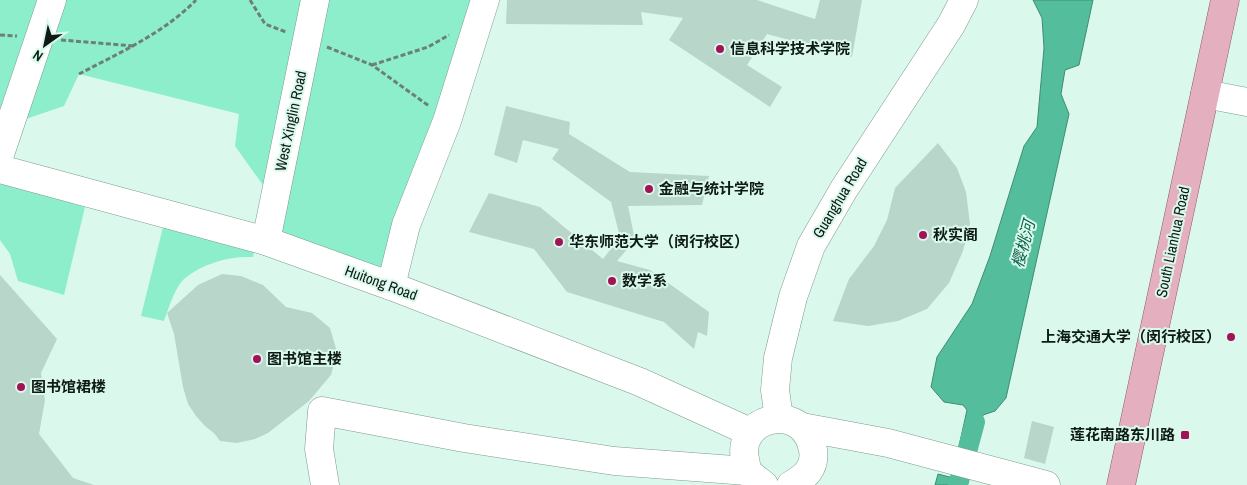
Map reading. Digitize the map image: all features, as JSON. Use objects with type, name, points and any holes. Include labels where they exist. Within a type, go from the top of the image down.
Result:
[{"type":"main road","name":"South Lianhua Road","points":[[1121,485],[1225,0]]},
{"type":"street","points":[[0,154],[52,0]]},
{"type":"street","name":"West Xinglin Road","points":[[266,241],[315,0]]},
{"type":"street","name":"Guanghua Road","points":[[791,485],[806,476],[814,456],[811,439],[791,423],[775,390],[778,358],[793,296],[811,246],[844,189],[951,25],[964,0]]},
{"type":"street","points":[[391,286],[406,225],[447,120],[483,9]]},
{"type":"street","points":[[1205,94],[1247,102]]},
{"type":"street","name":"Huitong Road","points":[[0,169],[266,241],[391,286],[640,382],[750,432]]},
{"type":"street","points":[[325,485],[319,449],[322,411],[464,438],[614,461],[756,478]]},
{"type":"street","points":[[756,478],[743,450],[750,432],[766,421],[791,423],[888,443],[1034,481]]},
{"type":"path","points":[[79,74],[135,46],[186,11],[196,0]]},
{"type":"path","points":[[250,0],[264,24],[372,65],[410,90],[447,120]]},
{"type":"path","points":[[372,65],[428,47],[483,9]]},
{"type":"path","points":[[0,35],[135,46]]},
{"type":"shaded area","points":[[0,0],[37,0],[0,112]]},
{"type":"shaded area","points":[[65,0],[304,0],[265,188],[235,146],[239,114],[79,74],[64,106],[23,120]]},
{"type":"shaded area","points":[[328,0],[474,0],[384,274],[278,237]]},
{"type":"shaded area","points":[[0,182],[85,207],[64,295],[18,281],[10,254],[0,240]]},
{"type":"shaded area","points":[[164,223],[255,247],[253,257],[226,259],[191,273],[184,279],[175,293],[164,321],[141,316]]},
{"type":"water","points":[[1033,0],[1093,0],[1079,65],[1065,70],[1061,94],[1069,114],[1006,398],[995,411],[983,415],[973,450],[959,446],[967,410],[963,405],[944,402],[931,387],[937,357],[972,304],[990,256],[1024,146],[1037,127],[1044,48],[1042,18]]},
{"type":"water","points":[[938,474],[965,481],[964,485],[935,485]]},
{"type":"building","name":"信息科学技术学院","points":[[507,0],[757,0],[815,19],[820,0],[862,0],[852,57],[767,34],[747,65],[782,87],[770,107],[669,40],[683,18],[641,12],[643,25],[506,24]]},
{"type":"building","points":[[506,106],[570,122],[569,134],[630,172],[709,176],[702,205],[628,206],[635,240],[617,261],[650,270],[709,312],[707,336],[698,332],[694,349],[664,322],[567,292],[534,249],[469,232],[489,193],[540,207],[603,259],[620,237],[611,202],[552,159],[559,149],[523,140],[517,163],[494,155]]},
{"type":"building","name":"秋实阁","points":[[938,143],[957,168],[966,192],[970,224],[963,251],[949,283],[927,309],[898,321],[868,326],[833,321],[849,279],[874,246],[887,220],[895,188]]},
{"type":"building","name":"图书馆主楼","points":[[222,274],[241,276],[263,285],[286,307],[312,313],[330,328],[337,352],[331,375],[309,401],[268,433],[255,439],[237,443],[220,441],[196,416],[188,404],[183,387],[174,334],[167,313],[198,285]]},
{"type":"building","name":"图书馆裙楼","points":[[0,275],[57,339],[41,373],[45,400],[39,434],[73,478],[94,485],[0,485]]},
{"type":"building","points":[[1032,421],[1054,427],[1045,464],[1024,458]]},
{"type":"waterway","name":"樱桃河","points":[[958,485],[975,422]]},
{"type":"place","name":"信息科学技术学院","points":[[720,49]]},
{"type":"place","name":"金融与统计学院","points":[[649,189]]},
{"type":"place","name":"秋实阁","points":[[923,235]]},
{"type":"place","name":"华东师范大学（闵行校区）","points":[[559,242]]},
{"type":"place","name":"数学系","points":[[612,281]]},
{"type":"place","name":"上海交通大学（闵行校区）","points":[[1231,337]]},
{"type":"place","name":"图书馆主楼","points":[[257,359]]},
{"type":"place","name":"图书馆裙楼","points":[[21,387]]},
{"type":"place","name":"莲花南路东川路","points":[[1185,435]]}]
